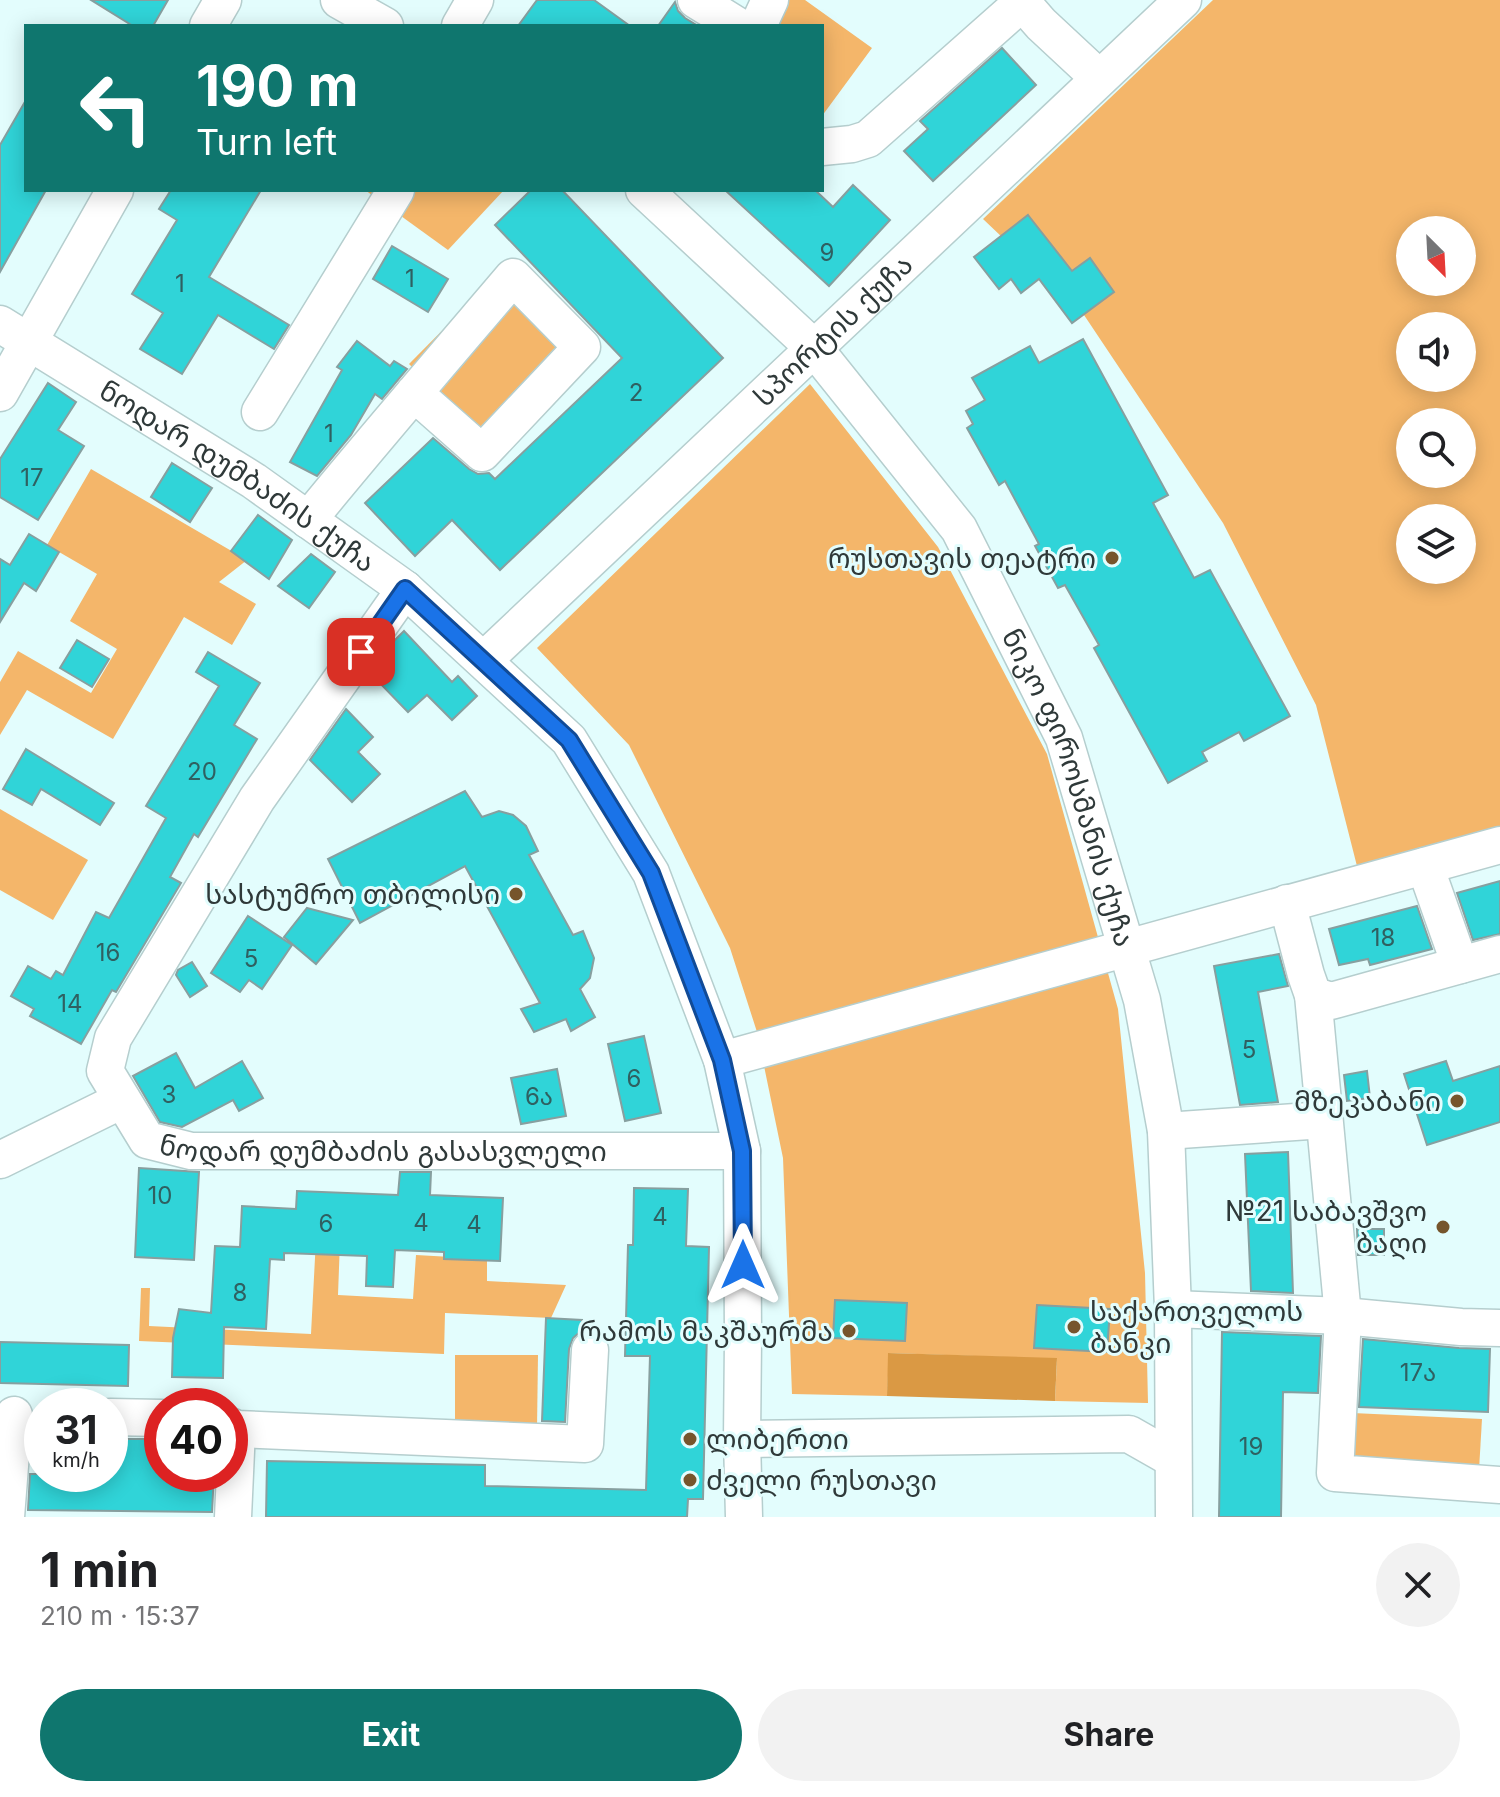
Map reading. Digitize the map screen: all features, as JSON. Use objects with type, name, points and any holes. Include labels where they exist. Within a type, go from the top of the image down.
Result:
[{"type":"street","points":[[209,24],[223,0]]},
{"type":"street","points":[[339,0],[381,24]]},
{"type":"street","points":[[461,24],[475,0]]},
{"type":"street","points":[[696,0],[735,24]]},
{"type":"street","points":[[759,24],[770,0]]},
{"type":"street","name":"სპორტის ქუჩა","points":[[484,660],[1183,0]]},
{"type":"street","points":[[824,147],[868,139],[1023,1],[1041,24],[1099,78]]},
{"type":"street","points":[[0,393],[15,333],[114,192]]},
{"type":"street","points":[[260,412],[395,192]]},
{"type":"street","name":"ნიკო ფიროსმანის ქუჩა","points":[[646,192],[814,348],[959,529],[1064,738],[1142,1000],[1166,1131],[1173,1309],[1174,1517]]},
{"type":"street","points":[[308,520],[414,393],[513,277],[582,347],[482,453],[414,393]]},
{"type":"street","name":"ნოდარ დუმბაძის ქუჩა","points":[[15,333],[254,481],[405,589],[569,740],[651,873],[722,1060],[742,1151],[744,1517]]},
{"type":"street","name":"ნოდარ დუმბაძის გასასვლელი","points":[[405,589],[257,799],[113,1038],[105,1071],[122,1100],[147,1140],[191,1151],[742,1151]]},
{"type":"street","points":[[722,1060],[1500,845]]},
{"type":"street","points":[[1425,866],[1460,965]]},
{"type":"street","points":[[1287,903],[1313,995],[1343,1316],[1335,1473],[1500,1485]]},
{"type":"street","points":[[1313,995],[1331,1001],[1500,954]]},
{"type":"street","points":[[0,1160],[122,1100]]},
{"type":"street","points":[[1166,1131],[1324,1120]]},
{"type":"street","points":[[1173,1309],[1343,1316],[1500,1328]]},
{"type":"street","points":[[248,1429],[585,1444],[590,1350]]},
{"type":"street","points":[[6,1517],[19,1415]]},
{"type":"street","points":[[742,1439],[1129,1434],[1173,1459]]},
{"type":"street","points":[[233,1492],[233,1517]]},
{"type":"shaded area","points":[[785,0],[805,0],[872,48],[824,113],[824,24],[767,24]]},
{"type":"shaded area","points":[[1213,0],[1500,0],[1500,833],[1359,874],[1316,705],[1223,523],[1084,315],[983,219]]},
{"type":"shaded area","points":[[368,192],[502,192],[448,250]]},
{"type":"shaded area","points":[[497,275],[586,363],[498,451],[409,364]]},
{"type":"shaded area","points":[[810,384],[938,547],[1047,754],[1118,1009],[1145,1273],[1148,1403],[1055,1401],[1057,1359],[889,1353],[887,1396],[792,1394],[783,1158],[757,1032],[730,948],[629,745],[537,648]]},
{"type":"shaded area","points":[[91,469],[247,560],[219,582],[256,604],[232,645],[184,617],[113,739],[27,690],[0,735],[0,682],[18,651],[91,693],[117,649],[70,621],[97,574],[47,545]]},
{"type":"shaded area","points":[[0,809],[88,860],[53,920],[0,890]]},
{"type":"shaded area","points":[[316,1239],[340,1241],[338,1295],[413,1299],[416,1255],[487,1259],[487,1281],[566,1285],[551,1318],[445,1313],[444,1354],[139,1341],[141,1288],[150,1288],[149,1326],[311,1334]]},
{"type":"shaded area","points":[[888,1353],[1057,1358],[1055,1401],[887,1396]]},
{"type":"shaded area","points":[[455,1355],[538,1355],[537,1428],[455,1428]]},
{"type":"shaded area","points":[[1331,1412],[1482,1419],[1479,1470],[1329,1464]]},
{"type":"building","points":[[91,0],[168,0],[154,24],[130,24]]},
{"type":"building","points":[[537,0],[594,0],[627,24],[519,24]]},
{"type":"building","points":[[675,2],[678,11],[695,24],[659,24]]},
{"type":"building","points":[[1002,48],[1036,85],[933,181],[904,151],[928,129],[920,121]]},
{"type":"building","points":[[24,103],[24,192],[45,192],[0,272],[0,145]]},
{"type":"building","points":[[853,185],[890,220],[829,286],[727,192],[817,192],[833,207]]},
{"type":"building","points":[[170,192],[260,192],[209,277],[289,325],[274,349],[218,315],[182,374],[140,349],[163,313],[132,294],[177,220],[159,209]]},
{"type":"building","points":[[529,192],[564,192],[723,358],[500,570],[452,520],[415,556],[365,503],[433,438],[469,469],[478,474],[489,473],[495,479],[622,358],[495,225]]},
{"type":"building","points":[[1028,215],[1072,271],[1090,258],[1114,292],[1072,323],[1039,279],[1021,293],[1011,279],[999,289],[974,257]]},
{"type":"building","points":[[392,246],[448,279],[428,312],[373,279]]},
{"type":"building","name":"რუსთავის თეატრი","points":[[1083,339],[1168,495],[1153,503],[1194,578],[1210,570],[1290,716],[1244,741],[1239,732],[1202,752],[1207,761],[1168,783],[1094,648],[1099,645],[1065,585],[1058,588],[1035,546],[1039,544],[1005,481],[999,485],[967,428],[973,424],[966,411],[985,400],[972,378],[1030,346],[1039,363]]},
{"type":"building","points":[[357,341],[390,366],[394,361],[407,369],[382,399],[375,394],[351,435],[317,476],[290,462],[342,370],[337,367]]},
{"type":"building","points":[[48,383],[76,402],[58,430],[84,446],[38,520],[0,497],[0,459]]},
{"type":"building","points":[[172,463],[212,488],[190,522],[151,497]]},
{"type":"building","points":[[258,515],[292,540],[269,579],[231,551]]},
{"type":"building","points":[[29,534],[59,552],[36,591],[24,583],[0,622],[0,559],[10,565]]},
{"type":"building","points":[[311,554],[335,572],[309,608],[278,586]]},
{"type":"building","points":[[404,631],[452,682],[458,676],[477,696],[452,720],[427,695],[408,712],[371,674]]},
{"type":"building","points":[[77,640],[109,659],[92,687],[60,668]]},
{"type":"building","points":[[208,652],[260,683],[234,725],[257,739],[198,837],[194,834],[170,877],[181,883],[81,1044],[30,1016],[34,1009],[11,996],[28,966],[51,979],[56,971],[63,975],[96,912],[109,918],[166,818],[146,806],[219,686],[196,672]]},
{"type":"building","points":[[346,709],[373,737],[358,752],[380,774],[352,802],[310,760]]},
{"type":"building","points":[[26,749],[114,803],[100,825],[41,789],[32,805],[3,789]]},
{"type":"building","name":"სასტუმრო თბილისი","points":[[465,791],[482,817],[499,811],[513,815],[526,826],[538,851],[529,855],[573,935],[583,931],[594,958],[590,978],[580,989],[595,1017],[571,1031],[566,1019],[534,1032],[521,1009],[540,1003],[465,866],[360,923],[328,859]]},
{"type":"building","points":[[1500,881],[1500,934],[1473,940],[1457,893]]},
{"type":"building","points":[[1417,906],[1432,949],[1370,965],[1368,959],[1339,965],[1329,929]]},
{"type":"building","points":[[307,908],[353,920],[316,964],[284,937]]},
{"type":"building","points":[[248,916],[292,945],[262,989],[249,980],[240,992],[211,973]]},
{"type":"building","points":[[1279,954],[1288,986],[1258,992],[1278,1102],[1240,1105],[1214,966]]},
{"type":"building","points":[[192,962],[207,986],[190,997],[176,975],[178,970]]},
{"type":"building","points":[[644,1036],[661,1113],[625,1121],[608,1044]]},
{"type":"building","points":[[176,1053],[195,1088],[242,1061],[263,1098],[239,1111],[233,1100],[182,1127],[160,1122],[133,1076]]},
{"type":"building","name":"მზეკაბანი","points":[[1446,1061],[1453,1081],[1500,1066],[1500,1122],[1427,1145],[1404,1074]]},
{"type":"building","points":[[557,1069],[566,1116],[521,1124],[511,1078]]},
{"type":"building","points":[[1367,1071],[1370,1098],[1347,1101],[1344,1075]]},
{"type":"building","points":[[1288,1152],[1293,1293],[1251,1291],[1245,1154]]},
{"type":"building","points":[[139,1168],[199,1172],[194,1260],[135,1257]]},
{"type":"building","points":[[400,1172],[431,1172],[430,1195],[503,1198],[500,1261],[444,1259],[444,1252],[395,1250],[393,1287],[366,1286],[367,1256],[284,1253],[284,1260],[270,1259],[266,1329],[224,1327],[223,1378],[172,1377],[173,1338],[179,1309],[211,1313],[215,1246],[240,1247],[242,1206],[296,1209],[297,1191],[398,1195]]},
{"type":"building","points":[[634,1188],[688,1189],[686,1246],[709,1247],[703,1499],[688,1499],[687,1517],[266,1517],[267,1461],[485,1465],[485,1486],[646,1490],[650,1356],[625,1356],[628,1245],[633,1245]]},
{"type":"building","points":[[1357,1229],[1384,1229],[1384,1255],[1358,1255]]},
{"type":"building","points":[[835,1300],[907,1303],[905,1341],[833,1338]]},
{"type":"building","points":[[1037,1305],[1110,1309],[1107,1352],[1034,1348]]},
{"type":"building","points":[[546,1318],[582,1320],[581,1331],[573,1338],[569,1349],[565,1422],[542,1421]]},
{"type":"building","points":[[1222,1332],[1321,1336],[1318,1393],[1283,1392],[1281,1517],[1219,1517]]},
{"type":"building","points":[[1363,1339],[1490,1349],[1488,1412],[1359,1407]]},
{"type":"building","points":[[0,1342],[129,1345],[128,1386],[0,1383]]},
{"type":"building","points":[[128,1439],[144,1439],[144,1492],[213,1492],[212,1512],[28,1510],[29,1492],[128,1492]]},
{"type":"place","name":"რუსთავის თეატრი","points":[[1112,558]]},
{"type":"place","name":"სასტუმრო თბილისი","points":[[516,894]]},
{"type":"place","name":"მზეკაბანი","points":[[1457,1101]]},
{"type":"place","name":"№21 საბავშვო ბაღი","points":[[1443,1227]]},
{"type":"place","name":"საქართველოს ბანკი","points":[[1074,1327]]},
{"type":"place","name":"რამოს მაკშაურმა","points":[[849,1331]]},
{"type":"place","name":"ლიბერთი","points":[[690,1439]]},
{"type":"place","name":"ძველი რუსთავი","points":[[690,1480]]},
{"type":"route","points":[[361,652],[405,589],[569,740],[651,873],[722,1060],[742,1151],[743,1265]]}]
